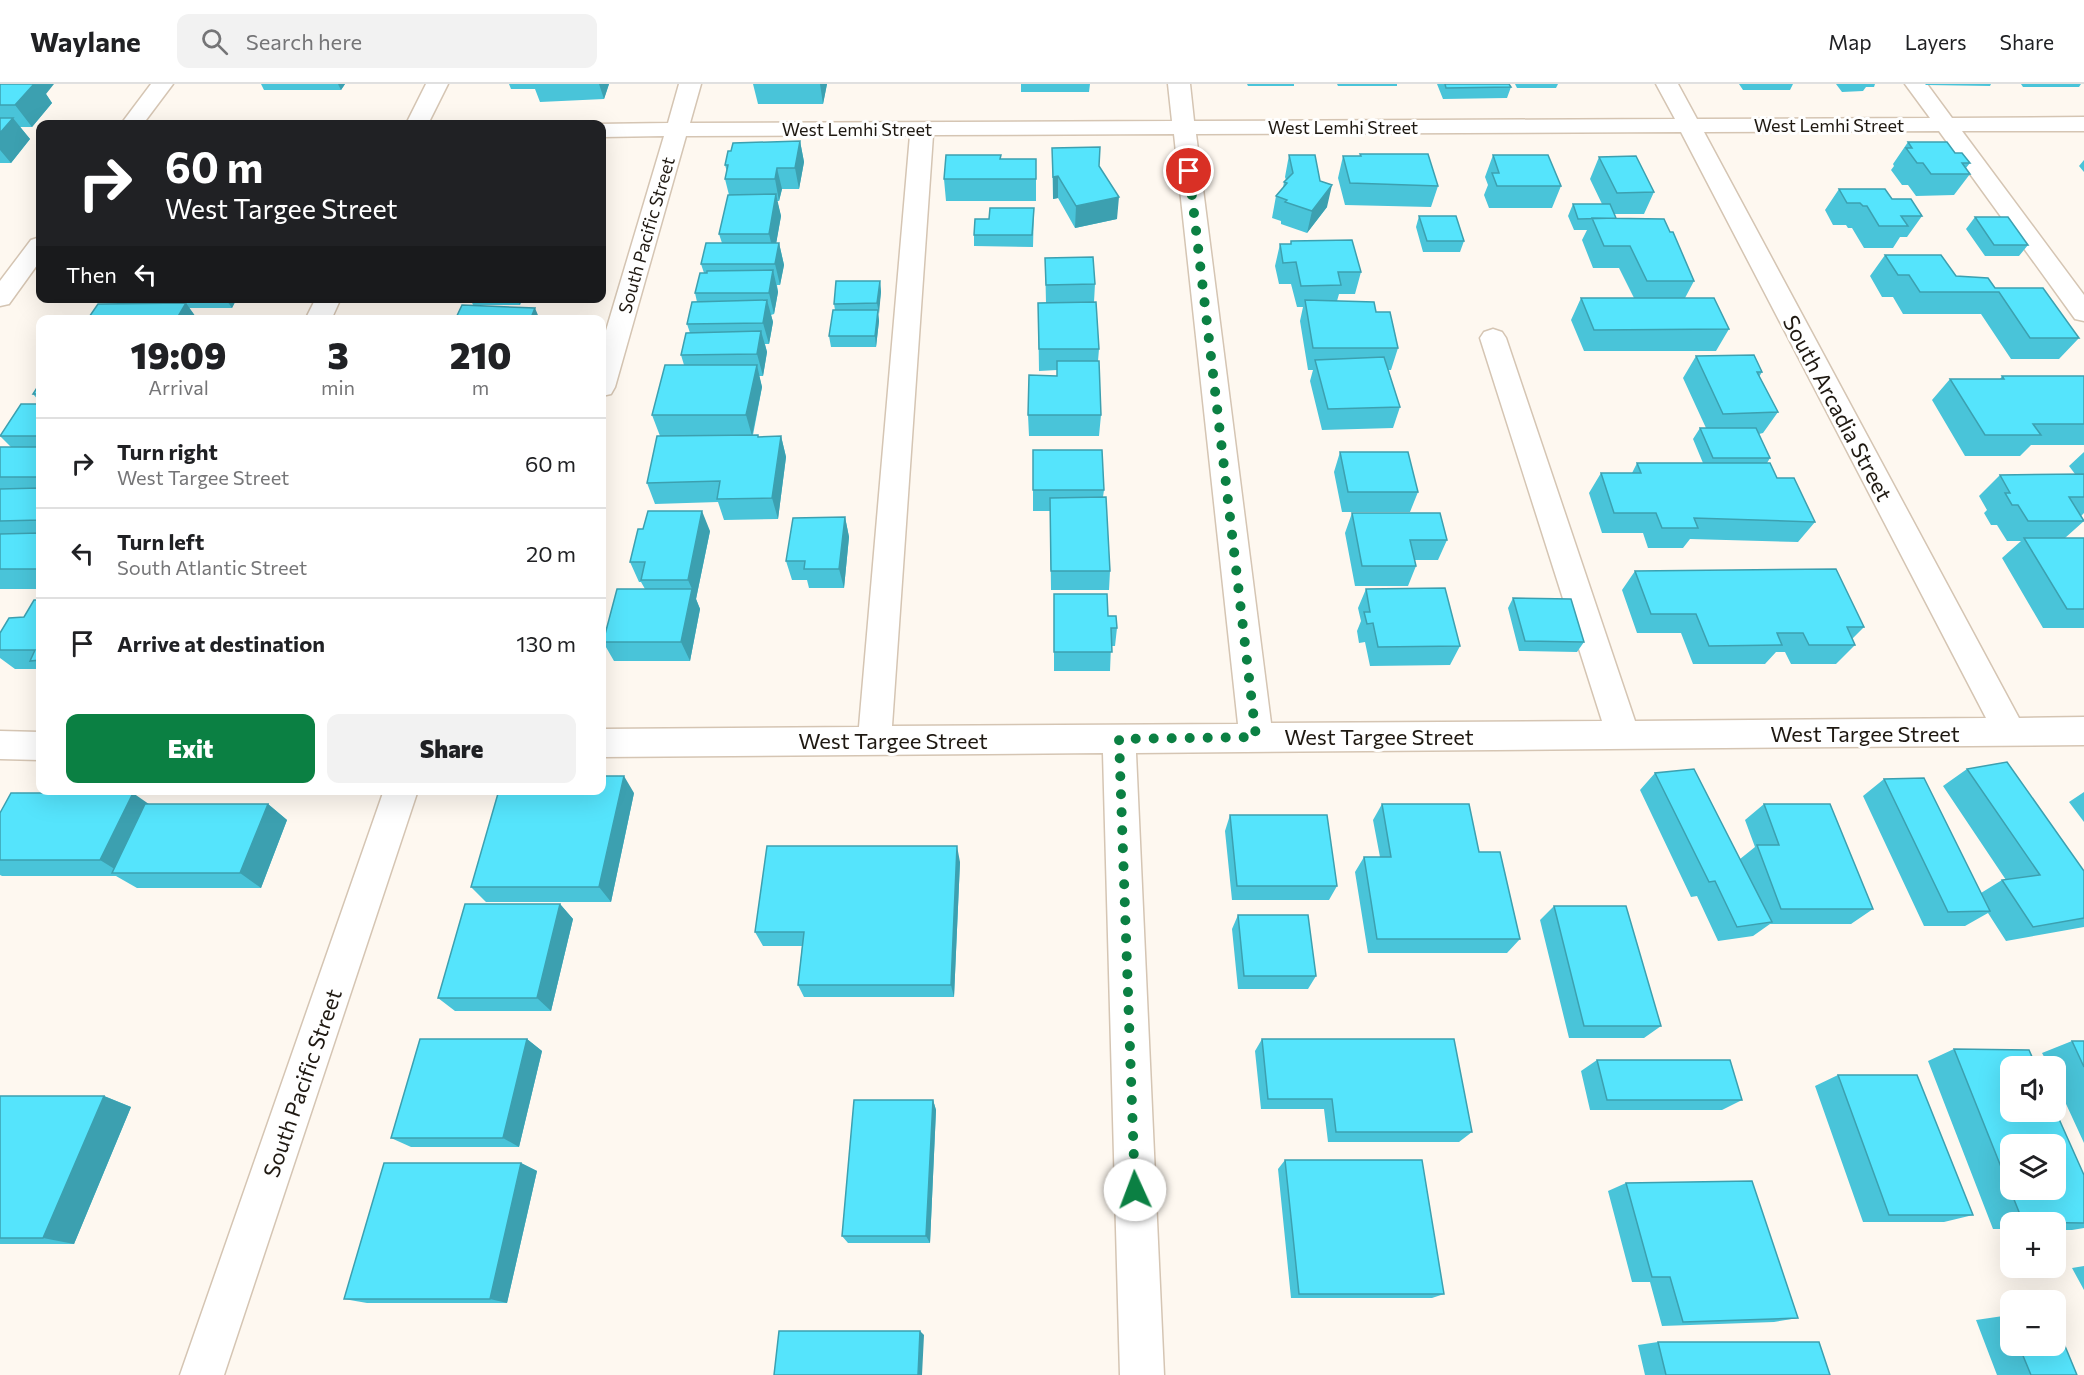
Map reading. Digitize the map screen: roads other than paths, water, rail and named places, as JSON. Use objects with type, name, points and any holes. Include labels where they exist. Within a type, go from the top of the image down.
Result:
[{"type":"street","points":[[135,120],[162,84]]},
{"type":"street","points":[[419,120],[437,84]]},
{"type":"street","name":"South Pacific Street","points":[[606,373],[690,84]]},
{"type":"street","points":[[1179,84],[1256,737]]},
{"type":"street","name":"South Arcadia Street","points":[[1667,84],[2010,732]]},
{"type":"street","points":[[1916,84],[2084,313]]},
{"type":"street","name":"West Lemhi Street","points":[[606,130],[2084,124]]},
{"type":"street","points":[[874,740],[922,129]]},
{"type":"street","points":[[0,298],[36,250]]},
{"type":"street","points":[[1493,338],[1623,734]]},
{"type":"street","name":"West Targee Street","points":[[606,743],[2084,731]]},
{"type":"street","points":[[1119,739],[1142,1375]]},
{"type":"street","points":[[0,745],[36,746]]},
{"type":"street","name":"South Pacific Street","points":[[202,1375],[399,795]]}]
